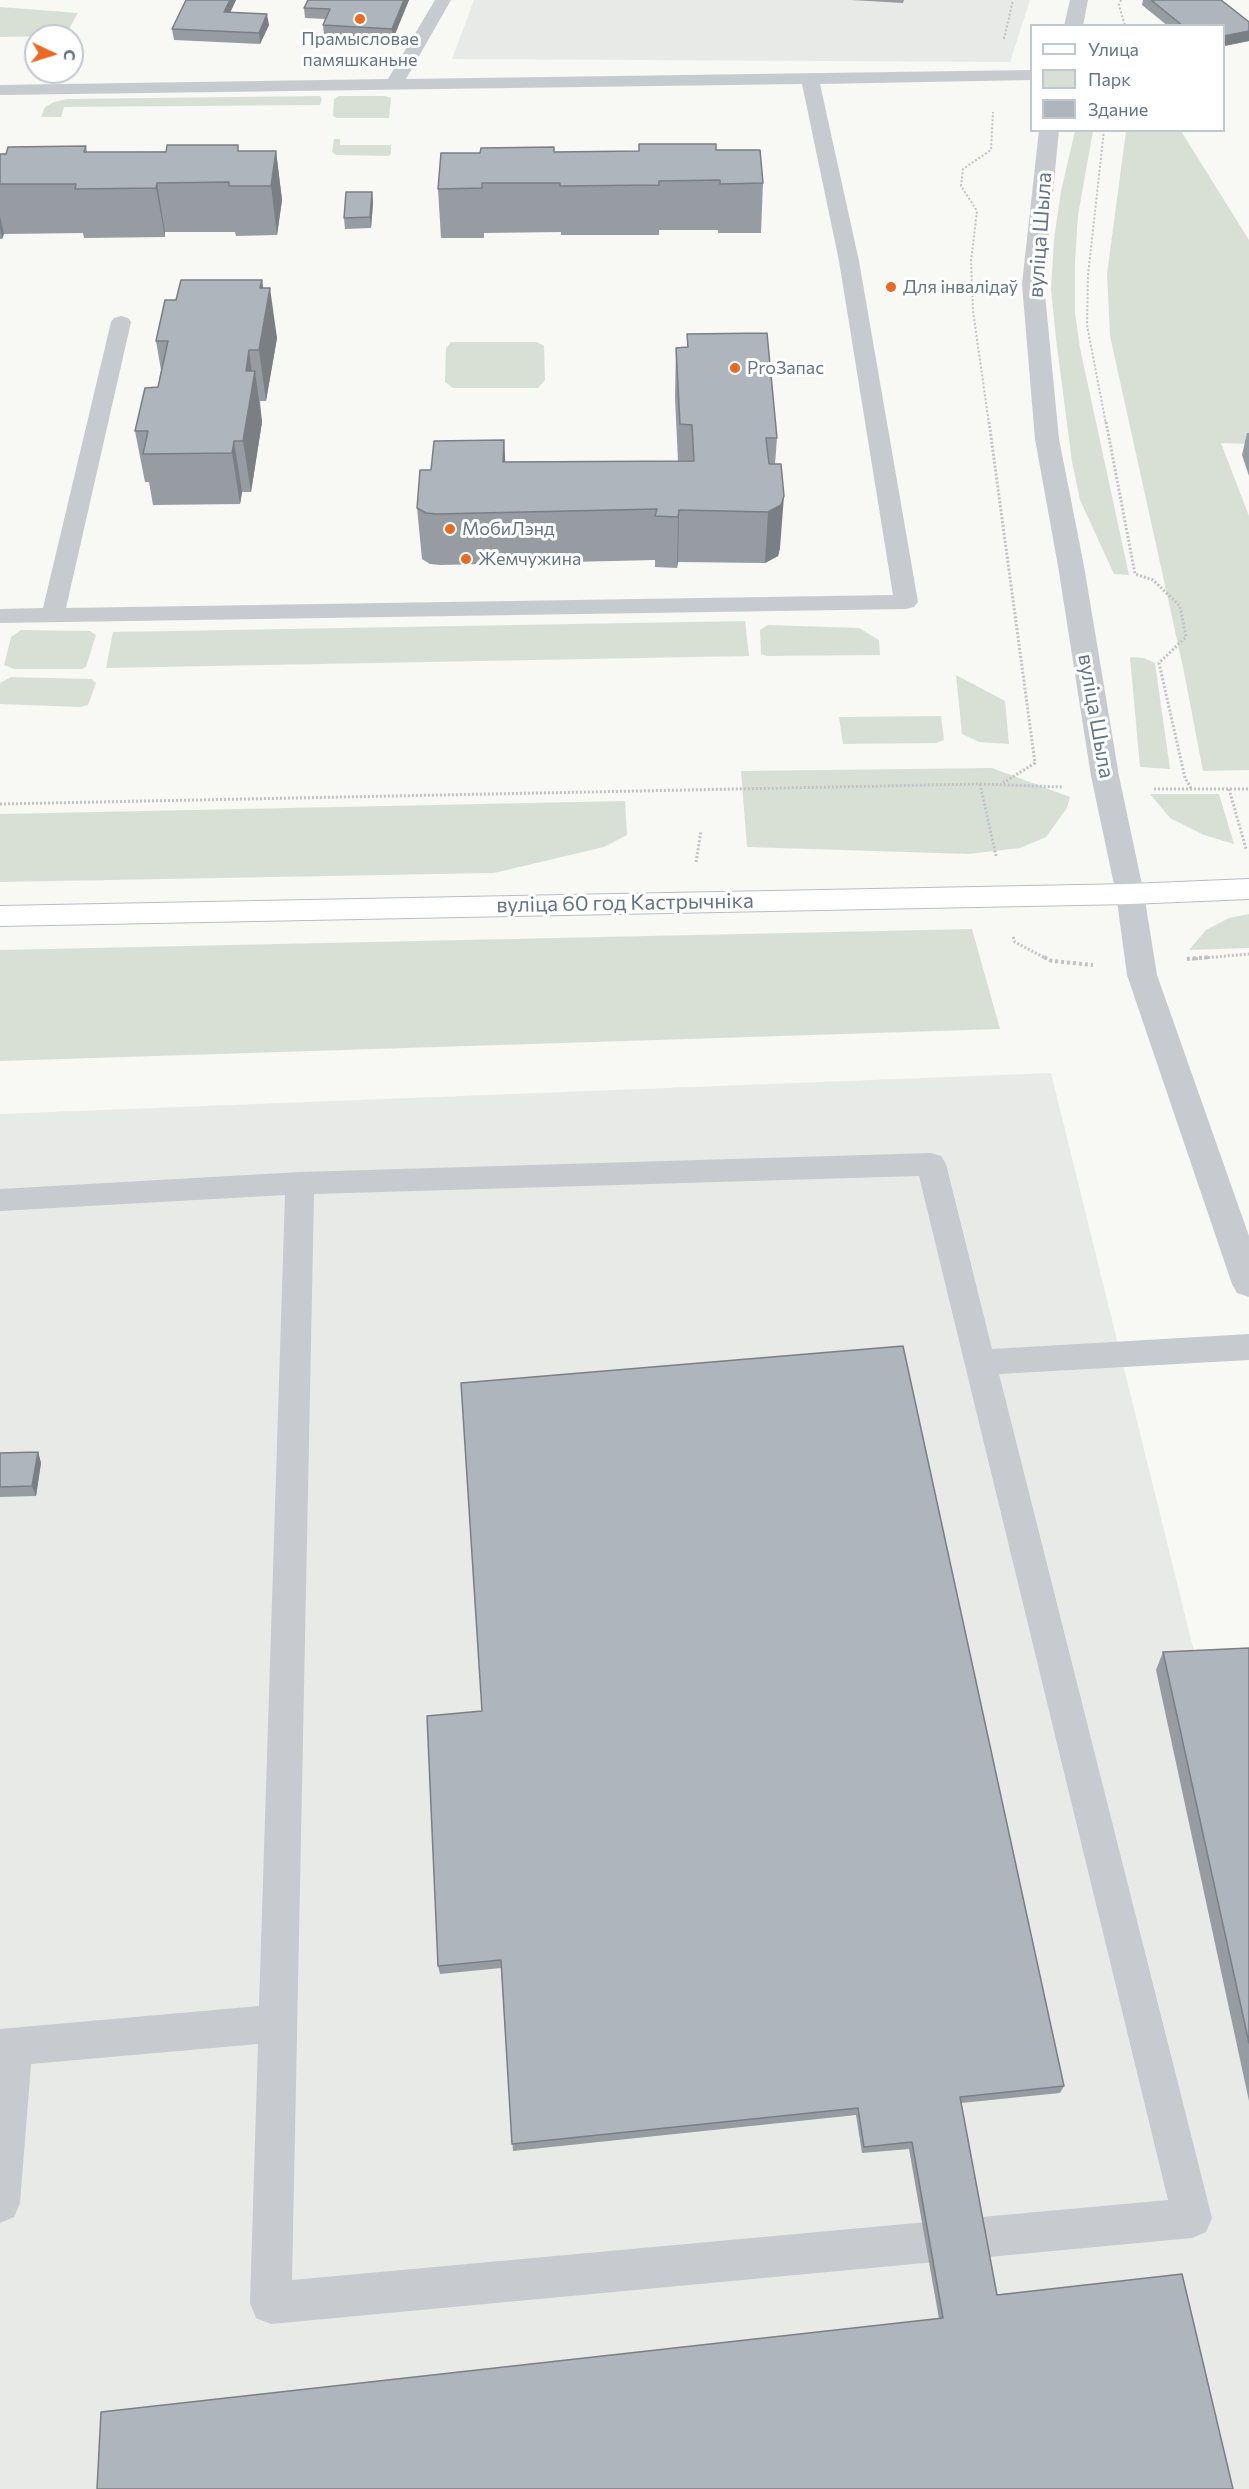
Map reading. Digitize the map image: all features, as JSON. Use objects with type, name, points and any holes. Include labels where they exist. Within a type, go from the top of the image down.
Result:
[{"type":"street","points":[[1073,24],[1079,0]]},
{"type":"street","name":"вуліца Шыла","points":[[1049,132],[1033,284],[1034,296],[1047,439],[1071,566],[1105,776],[1131,894],[1142,975],[1249,1284]]},
{"type":"street","name":"вуліца 60 год Кастрычніка","points":[[0,916],[1131,894],[1249,889]]},
{"type":"lane","points":[[395,83],[443,0]]},
{"type":"lane","points":[[0,90],[1030,75]]},
{"type":"lane","points":[[0,615],[906,602],[849,261],[810,79]]},
{"type":"lane","points":[[53,615],[121,322]]},
{"type":"lane","points":[[0,1200],[300,1183],[931,1164],[1192,2218],[271,2303],[300,1183]]},
{"type":"lane","points":[[980,1362],[1249,1347]]},
{"type":"lane","points":[[0,2202],[7,2047],[278,2023]]},
{"type":"path","points":[[1121,0],[1119,5],[1124,24]]},
{"type":"path","points":[[1104,132],[1088,275],[1087,325],[1135,574],[1153,580],[1180,606],[1186,637],[1159,663],[1185,778],[1191,789]]},
{"type":"path","points":[[0,804],[980,784],[1109,789],[1249,789]]},
{"type":"path","points":[[1229,789],[1247,852]]},
{"type":"shaded area","points":[[474,0],[1030,0],[1010,62],[452,59]]},
{"type":"shaded area","points":[[1051,1073],[1198,1668],[1249,1666],[1249,2489],[0,2489],[0,1114]]},
{"type":"green space","points":[[0,7],[78,13],[72,24],[24,24],[24,37],[0,37]]},
{"type":"green space","points":[[320,96],[322,99],[320,105],[64,107],[61,117],[41,117],[45,107],[67,99]]},
{"type":"green space","points":[[339,96],[391,98],[389,118],[337,118],[333,116],[334,99]]},
{"type":"green space","points":[[1075,132],[1093,132],[1078,215],[1075,313],[1080,348],[1129,575],[1114,574],[1080,500],[1072,462],[1051,289],[1054,239],[1061,191]]},
{"type":"green space","points":[[1126,132],[1182,132],[1249,240],[1249,444],[1221,443],[1249,516],[1249,770],[1203,771],[1183,667],[1110,336],[1107,274]]},
{"type":"green space","points":[[334,139],[340,139],[340,145],[391,145],[391,154],[389,156],[336,155],[332,152]]},
{"type":"green space","points":[[451,342],[537,342],[544,346],[545,380],[538,388],[453,388],[445,382],[446,348]]},
{"type":"green space","points":[[745,621],[749,656],[106,668],[113,632]]},
{"type":"green space","points":[[768,625],[859,628],[879,640],[880,655],[767,656],[761,654],[760,630]]},
{"type":"green space","points":[[21,630],[90,631],[96,635],[86,667],[82,669],[14,669],[4,665],[11,637]]},
{"type":"green space","points":[[1130,657],[1144,658],[1155,663],[1170,769],[1140,767]]},
{"type":"green space","points":[[956,675],[1005,701],[1009,744],[979,742],[962,734]]},
{"type":"green space","points":[[11,677],[92,679],[96,683],[88,705],[80,707],[0,704],[0,683]]},
{"type":"green space","points":[[941,716],[944,740],[936,743],[843,744],[839,717]]},
{"type":"green space","points":[[992,768],[1070,797],[1067,808],[1046,837],[1020,848],[968,854],[747,847],[741,771]]},
{"type":"green space","points":[[1150,794],[1219,794],[1234,844],[1204,835],[1170,818]]},
{"type":"green space","points":[[625,801],[627,835],[604,847],[494,873],[0,882],[0,814]]},
{"type":"green space","points":[[1249,914],[1249,948],[1189,950],[1206,930],[1229,918]]},
{"type":"green space","points":[[972,929],[1000,1029],[0,1061],[0,950]]},
{"type":"building","points":[[186,0],[230,0],[224,12],[267,14],[259,33],[172,29]]},
{"type":"building","name":"Прамысловае памяшканьне","points":[[308,0],[404,0],[392,29],[323,25],[330,9],[304,8]]},
{"type":"building","points":[[1151,0],[1221,0],[1249,22],[1249,31],[1225,36],[1225,24],[1181,24]]},
{"type":"building","points":[[639,144],[716,144],[716,150],[760,150],[763,183],[720,184],[720,180],[659,181],[659,185],[560,186],[560,183],[482,183],[482,188],[438,189],[441,153],[480,153],[481,148],[554,147],[554,152],[639,151]]},
{"type":"building","points":[[167,145],[238,145],[238,151],[276,151],[271,186],[229,186],[229,182],[157,183],[156,188],[75,189],[76,184],[0,184],[0,154],[6,154],[8,147],[86,146],[84,152],[166,152]]},
{"type":"building","points":[[346,192],[372,192],[370,217],[344,218]]},
{"type":"building","points":[[181,280],[262,280],[260,288],[270,288],[259,350],[249,350],[246,371],[255,371],[243,441],[234,441],[232,453],[143,454],[148,431],[135,431],[145,388],[158,387],[168,341],[156,341],[165,300],[176,300]]},
{"type":"building","points":[[767,333],[777,438],[766,438],[769,464],[781,464],[784,496],[781,505],[768,512],[679,510],[678,517],[655,516],[657,509],[436,514],[426,513],[417,508],[420,470],[431,470],[434,441],[504,440],[503,462],[694,461],[692,425],[680,424],[676,348],[688,347],[687,334]]},
{"type":"building","points":[[903,1346],[1064,2086],[960,2097],[997,2295],[1182,2274],[1233,2489],[97,2489],[101,2412],[943,2318],[912,2142],[864,2147],[858,2108],[512,2144],[501,1960],[438,1966],[427,1716],[482,1711],[461,1383]]},
{"type":"building","points":[[38,1452],[32,1486],[0,1487],[0,1453]]},
{"type":"building","points":[[1249,1648],[1249,2043],[1163,1652]]},
{"type":"place","name":"Прамысловае памяшканьне","points":[[360,19]]},
{"type":"place","name":"Для інвалідаў","points":[[891,287]]},
{"type":"place","name":"ProЗапас","points":[[735,368]]},
{"type":"place","name":"МобиЛэнд","points":[[450,529]]},
{"type":"place","name":"Жемчужина","points":[[466,559]]}]
